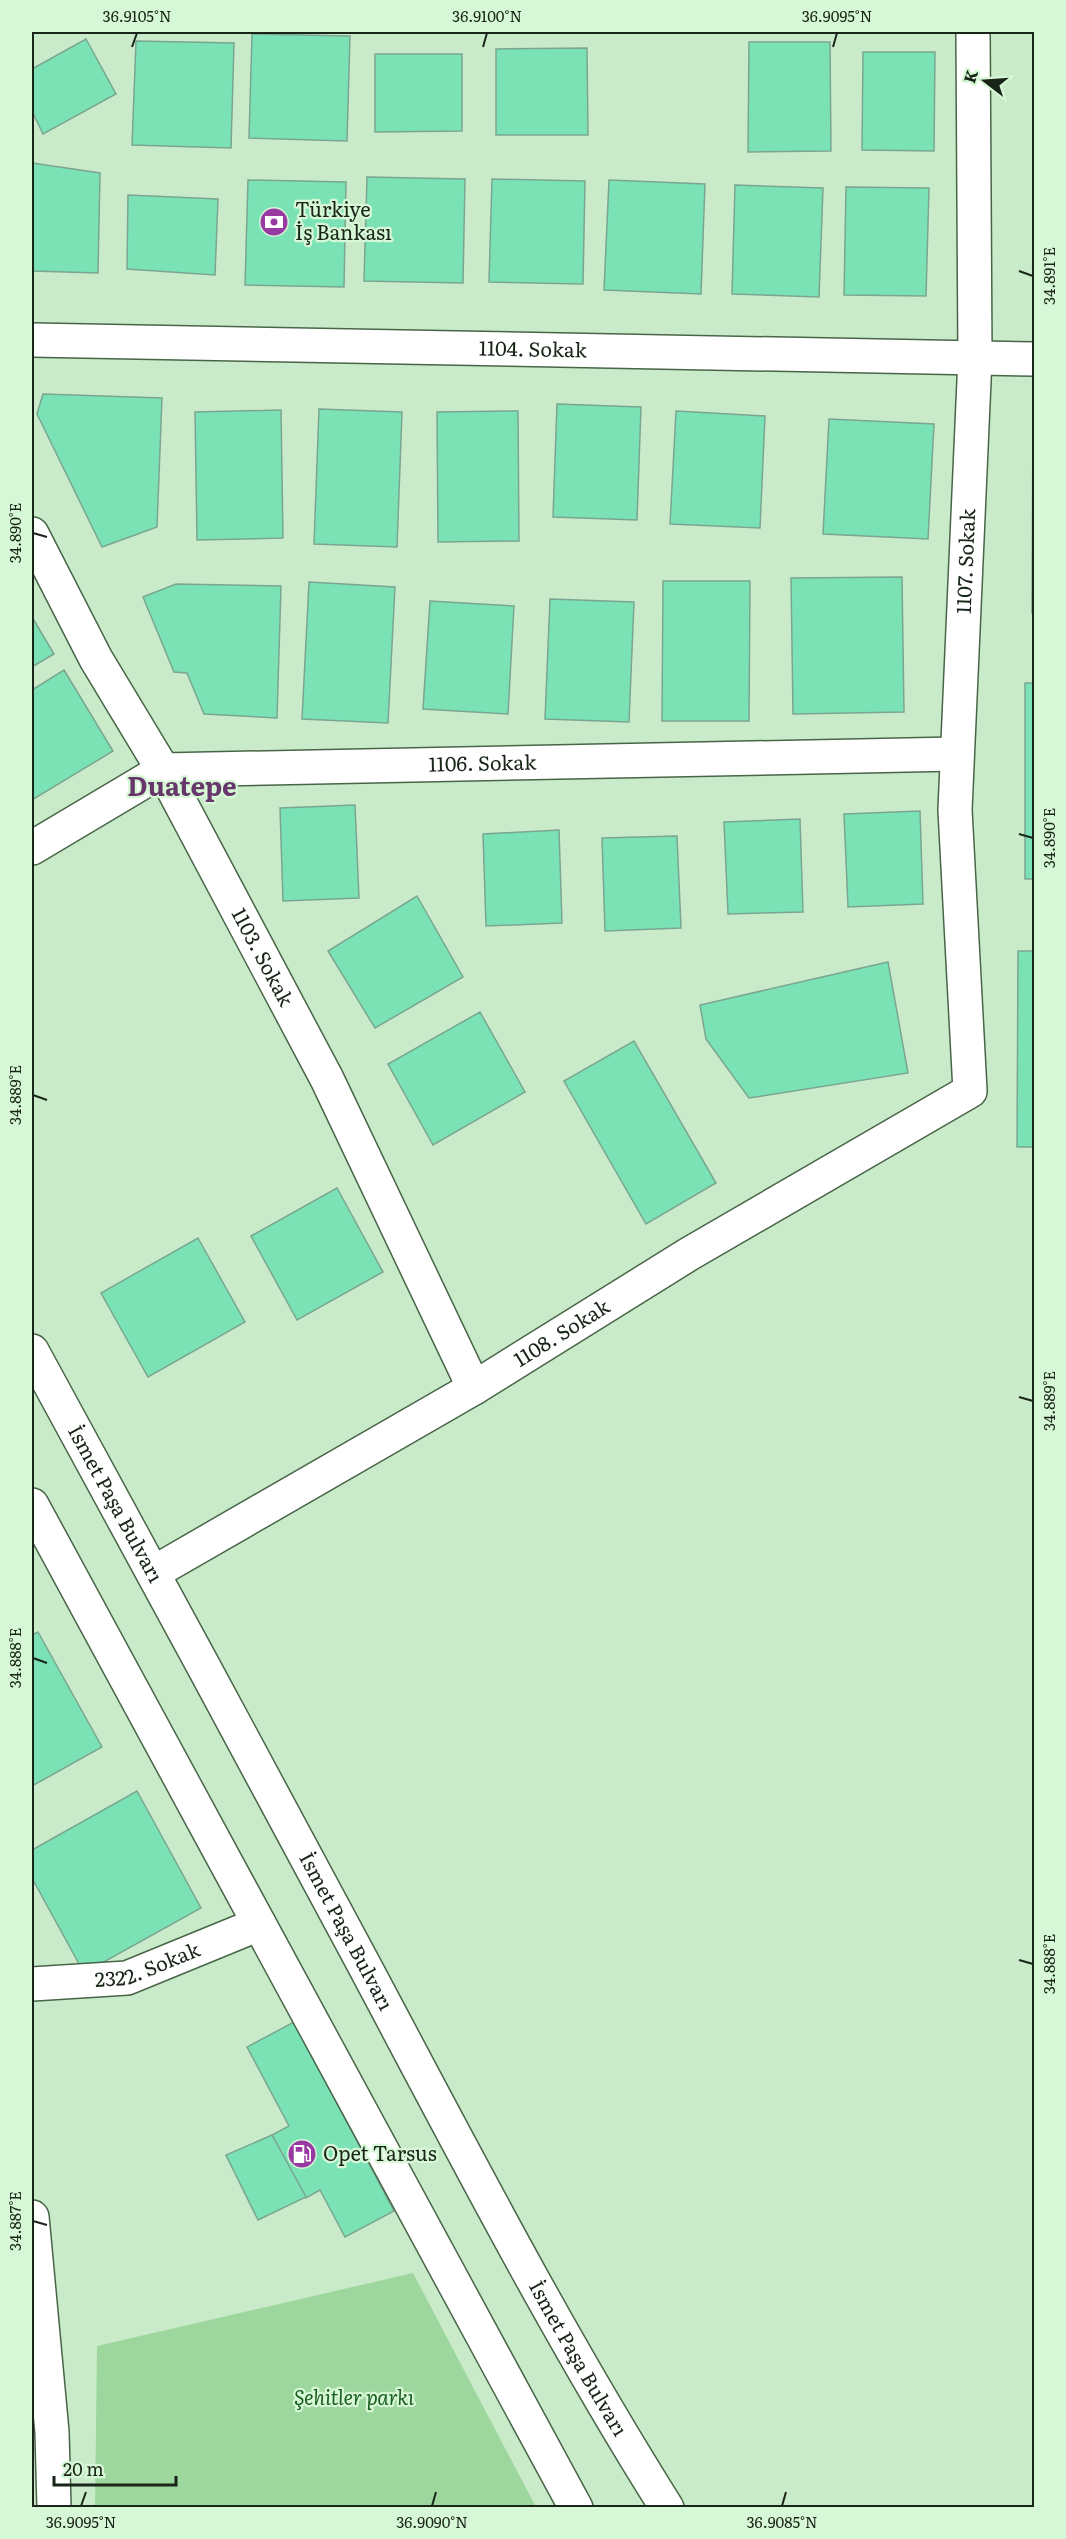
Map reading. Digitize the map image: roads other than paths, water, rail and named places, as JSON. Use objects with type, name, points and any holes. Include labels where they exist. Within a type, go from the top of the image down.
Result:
[{"type":"street","name":"1107. Sokak","points":[[970,1091],[955,810],[975,358],[973,32]]},
{"type":"street","name":"1104. Sokak","points":[[32,340],[1035,359]]},
{"type":"street","name":"1103. Sokak","points":[[32,534],[96,659],[163,770],[327,1079],[474,1388]]},
{"type":"street","name":"1106. Sokak","points":[[32,848],[163,770],[956,754]]},
{"type":"street","name":"1108. Sokak","points":[[153,1573],[474,1388],[689,1254],[970,1091]]},
{"type":"street","name":"İsmet Paşa Bulvarı","points":[[32,1351],[236,1723],[485,2193],[613,2423],[667,2508]]},
{"type":"street","points":[[32,1505],[576,2508]]},
{"type":"street","name":"2322. Sokak","points":[[32,1984],[127,1978],[259,1924]]},
{"type":"street","points":[[32,2217],[39,2373],[52,2432],[54,2508]]},
{"type":"place","name":"Türkiye İş Bankası","points":[[274,222]]},
{"type":"place","name":"Opet Tarsus","points":[[302,2154]]},
{"type":"district","name":"Duatepe","points":[[182,787]]},
{"type":"park label","name":"Şehitler parkı","points":[[354,2398]]}]
